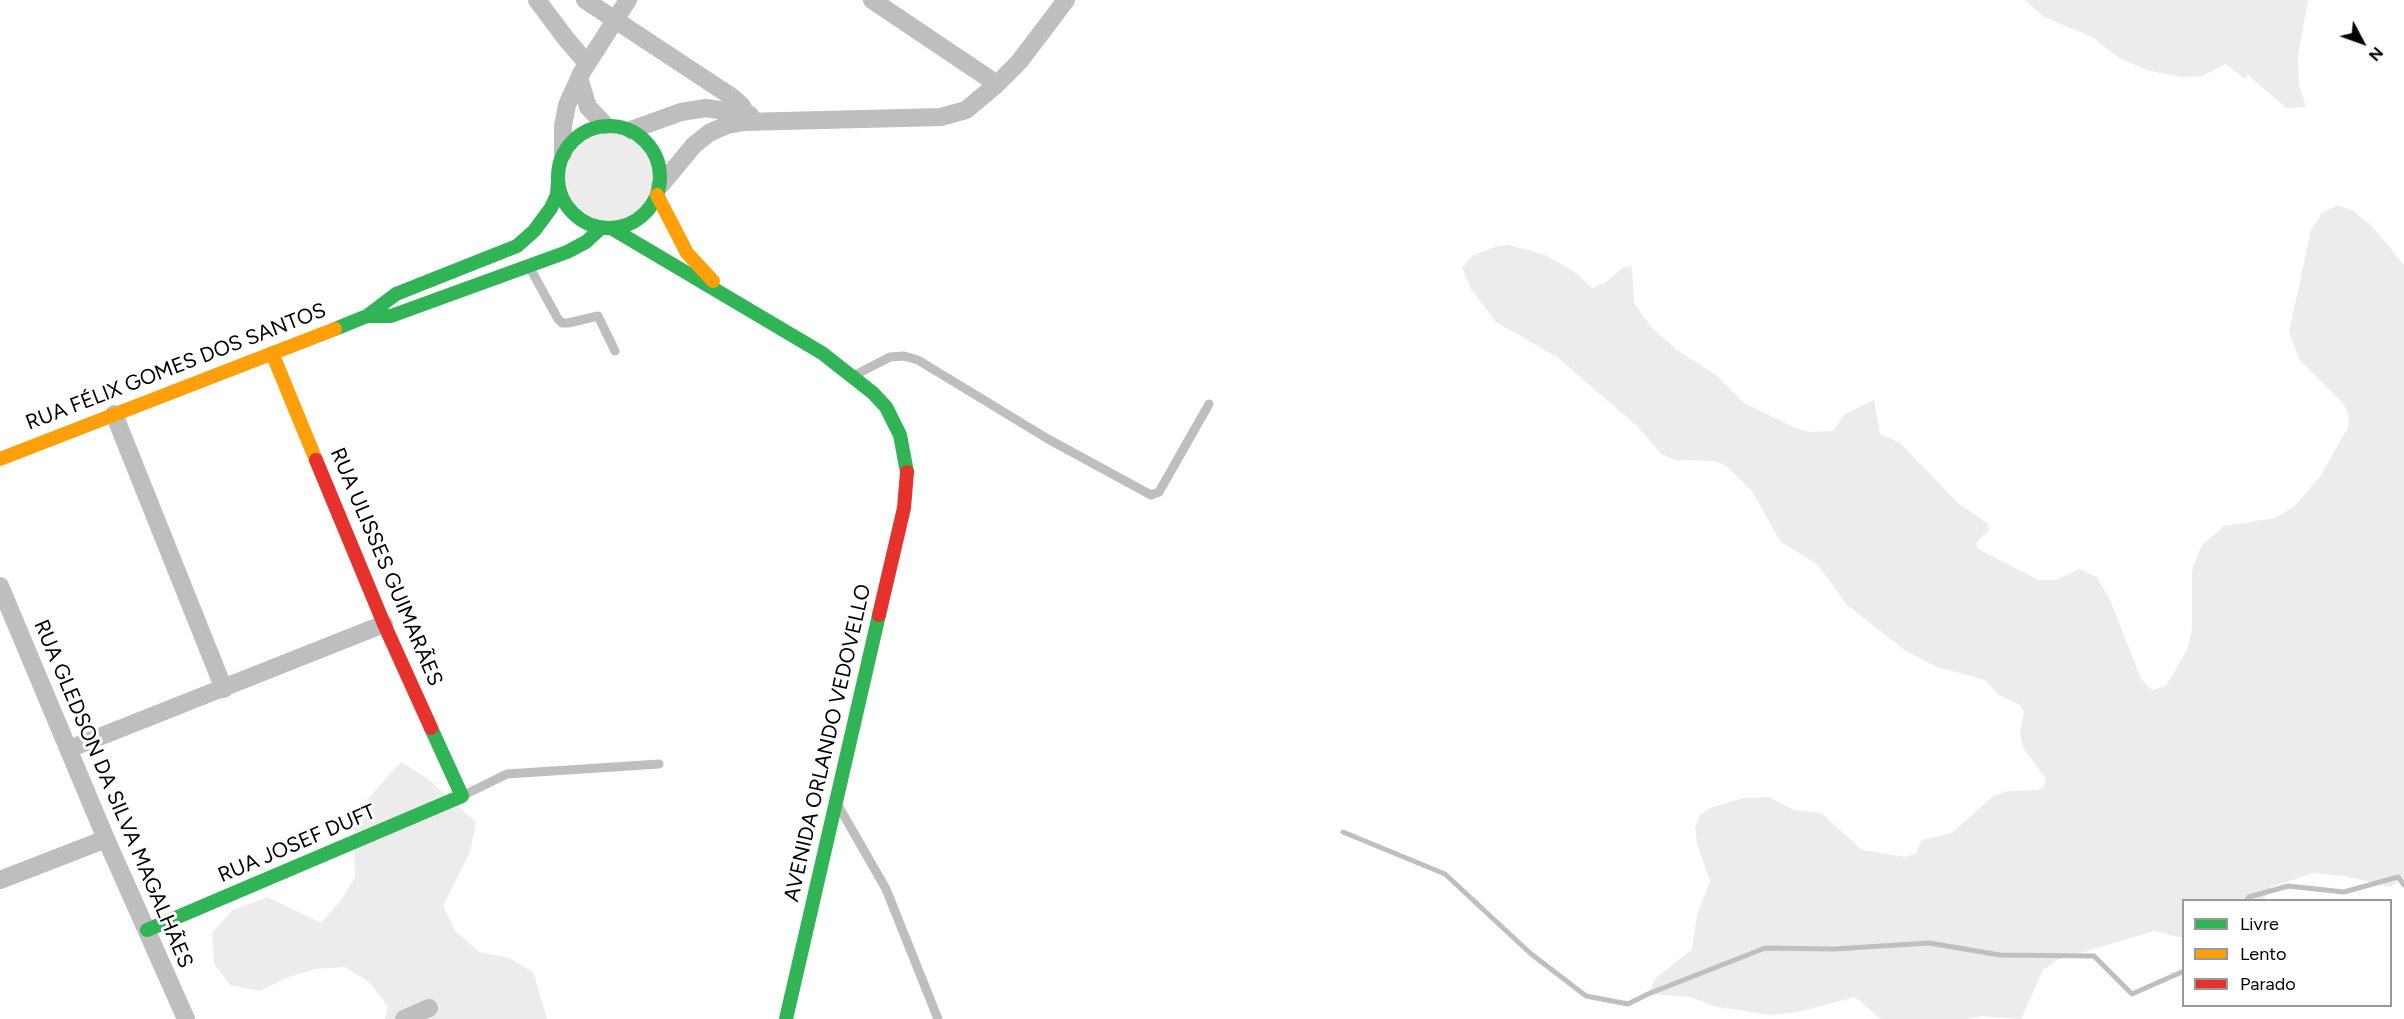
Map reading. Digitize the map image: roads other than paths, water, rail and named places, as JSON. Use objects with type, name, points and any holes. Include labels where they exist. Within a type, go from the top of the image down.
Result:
[{"type":"street","points":[[537,0],[567,40],[583,70],[588,107],[604,125]]},
{"type":"street","points":[[585,0],[732,97],[742,106],[745,118]]},
{"type":"street","points":[[628,0],[583,70],[567,105],[563,126],[563,154],[558,180],[562,197],[571,212],[585,222],[606,228],[725,294],[822,353],[853,376]]},
{"type":"street","points":[[872,0],[997,84]]},
{"type":"street","points":[[631,130],[681,112],[706,108],[745,118],[781,122],[941,117],[960,113],[977,102],[1019,62],[1066,0]]},
{"type":"street","points":[[606,228],[626,225],[639,219],[650,209],[658,190],[694,145],[708,133],[745,118]]},
{"type":"street","points":[[563,154],[580,134],[604,125],[631,130],[651,147],[658,159],[658,190],[687,253],[725,294]]},
{"type":"street","name":"RUA FÉLIX GOMES DOS SANTOS","points":[[1,456],[367,316],[396,294],[518,246],[534,231],[551,208],[557,195],[558,180]]},
{"type":"street","name":"RUA FÉLIX GOMES DOS SANTOS","points":[[367,316],[391,316],[529,266],[586,242],[606,228]]},
{"type":"street","name":"RUA ULISSES GUIMARÃES","points":[[272,353],[384,624],[462,796]]},
{"type":"street","name":"AVENIDA ORLANDO VEDOVELLO","points":[[786,1019],[904,508],[908,476],[895,422],[880,400],[853,376]]},
{"type":"street","points":[[114,414],[224,689]]},
{"type":"street","name":"RUA GLEDSON DA SILVA MAGALHÃES","points":[[0,586],[106,838],[186,1019]]},
{"type":"street","points":[[69,749],[384,624]]},
{"type":"street","name":"RUA JOSEF DUFT","points":[[147,930],[462,796]]},
{"type":"street","points":[[0,880],[106,838]]},
{"type":"street","points":[[404,1019],[429,1008]]},
{"type":"lane","points":[[529,266],[562,323],[598,316],[615,351]]},
{"type":"lane","points":[[853,376],[890,357],[904,356],[918,360],[1048,439],[1151,495],[1159,492],[1209,404]]},
{"type":"lane","points":[[462,796],[507,774],[659,764]]},
{"type":"lane","points":[[837,802],[886,889],[938,1019]]},
{"type":"waterway","points":[[1343,832],[1445,874],[1530,953],[1586,996],[1628,1004],[1765,948],[1834,949],[1929,943],[2000,955],[2094,956],[2132,994],[2182,972]]},
{"type":"waterway","points":[[2248,899],[2288,886],[2344,892],[2398,877],[2404,885]]}]
